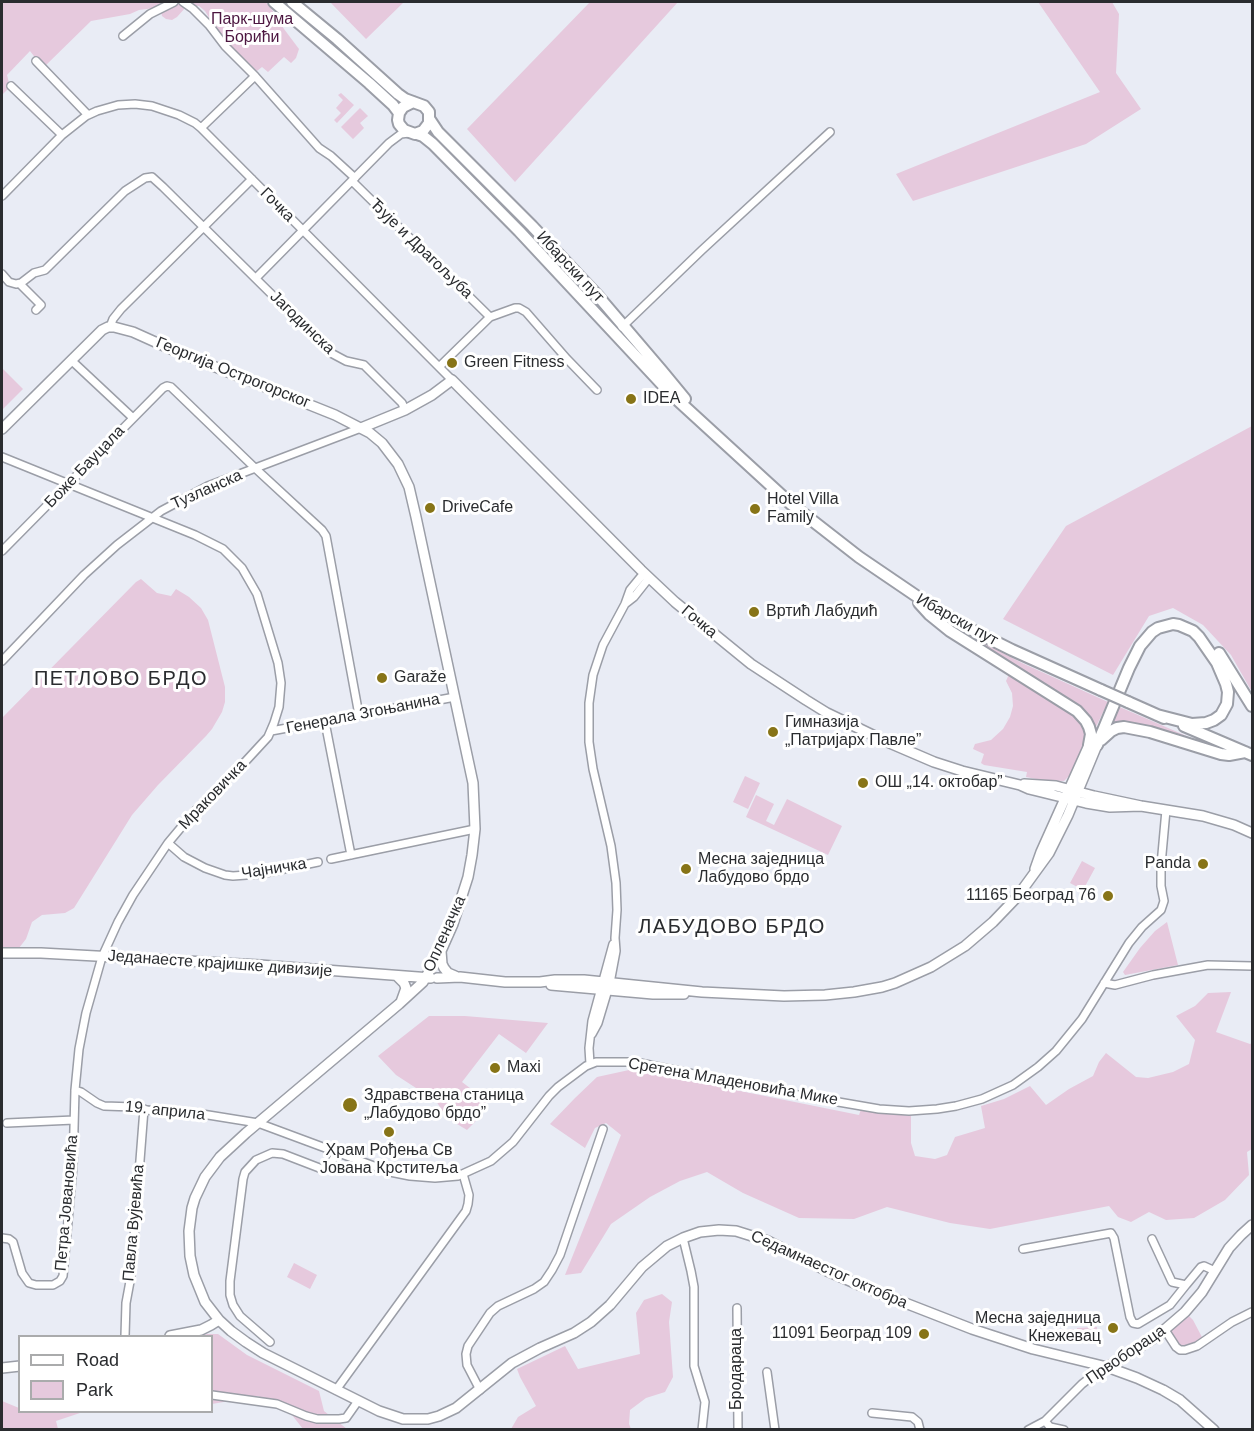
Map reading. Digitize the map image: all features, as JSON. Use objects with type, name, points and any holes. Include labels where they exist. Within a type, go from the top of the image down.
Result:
[{"type":"main road","points":[[274,2],[393,105],[399,117]]},
{"type":"main road","points":[[295,3],[398,94],[405,99],[424,105],[429,112],[430,120],[426,129],[414,134],[404,130],[399,124],[403,107],[413,102]]},
{"type":"main road","name":"Ибарски пут","points":[[430,120],[438,132],[598,296],[619,330]]},
{"type":"main road","name":"Ибарски пут","points":[[414,134],[423,136],[433,144],[619,330],[672,395],[791,504],[852,552],[950,618],[990,639],[1044,666],[1249,754]]},
{"type":"main road","points":[[910,592],[929,614],[950,631],[1077,711],[1089,727],[1093,745]]},
{"type":"main road","points":[[1093,745],[1121,672],[1140,637],[1153,623],[1165,618],[1179,618],[1198,627],[1214,645],[1252,706]]},
{"type":"main road","points":[[1093,745],[1140,646],[1158,628],[1173,624],[1179,625],[1199,637],[1217,663],[1228,692],[1227,704],[1221,715],[1206,723],[1192,724],[1157,715]]},
{"type":"main road","points":[[1093,745],[1117,728],[1124,727],[1143,730],[1221,754],[1249,754]]},
{"type":"street","points":[[123,36],[150,14],[174,2]]},
{"type":"street","name":"Ђује и Драгољуба","points":[[183,2],[203,19],[225,46],[320,148],[333,157],[353,180],[490,316]]},
{"type":"street","points":[[36,61],[88,115]]},
{"type":"street","points":[[201,128],[255,76]]},
{"type":"street","points":[[11,86],[62,135]]},
{"type":"street","name":"Гочка","points":[[2,196],[62,135],[88,115],[118,105],[144,105],[171,112],[189,120],[201,128],[647,576],[689,615],[761,671],[827,713],[934,762],[1020,785],[1046,784],[1071,795],[1217,820],[1252,833]]},
{"type":"street","points":[[389,143],[399,117]]},
{"type":"street","points":[[619,330],[830,132]]},
{"type":"street","points":[[256,279],[389,143],[402,134],[414,134]]},
{"type":"street","name":"Јагодинска","points":[[20,284],[34,273],[45,270],[124,191],[147,177],[152,177],[331,353],[346,361],[364,365],[402,403],[405,410]]},
{"type":"street","points":[[2,429],[106,328],[121,309],[252,179]]},
{"type":"street","points":[[2,274],[11,283],[20,284],[39,304]]},
{"type":"street","points":[[439,367],[490,316],[514,308],[523,309],[597,390]]},
{"type":"street","name":"Георгија Острогорског","points":[[106,328],[114,327],[133,332],[362,428]]},
{"type":"street","points":[[72,360],[133,418]]},
{"type":"street","name":"Тузланска","points":[[2,661],[109,551],[161,511],[196,492],[405,410],[432,395],[452,380]]},
{"type":"street","name":"Боже Бауцала","points":[[2,551],[133,418],[164,388],[170,386],[255,469]]},
{"type":"street","name":"Опленачка","points":[[219,1320],[205,1302],[199,1288],[191,1265],[189,1243],[192,1208],[208,1170],[230,1147],[399,1004],[426,978],[441,951],[462,901],[472,855],[475,829],[473,783],[409,487],[398,464],[387,449],[362,428]]},
{"type":"street","name":"Мраковичка","points":[[2,457],[195,535],[223,549],[237,562],[258,594],[280,677],[280,700],[271,731],[259,748],[194,812],[168,843],[118,922],[102,957],[86,1013],[81,1036],[74,1120]]},
{"type":"street","points":[[255,469],[326,536],[359,715]]},
{"type":"street","points":[[336,1390],[466,1211],[469,1195],[463,1174],[486,1164],[506,1149],[549,1096],[573,1074],[590,1064],[592,1022],[605,987],[615,938],[617,910],[611,846],[592,761],[588,713],[596,664],[607,637],[625,604],[634,597],[647,576]]},
{"type":"street","name":"Генерала Згоњанина","points":[[271,731],[455,697]]},
{"type":"street","points":[[325,722],[351,855]]},
{"type":"street","name":"Једанаесте крајишке дивизије","points":[[438,978],[460,984],[584,980],[605,987],[663,995],[702,992],[784,996],[825,995],[868,990],[895,983],[931,967],[965,946],[1017,897],[1049,853],[1093,745]]},
{"type":"street","name":"Сретена Младеновића Мике","points":[[590,1064],[635,1062],[792,1094],[909,1111],[956,1106],[982,1099],[1013,1085],[1056,1052],[1082,1018],[1129,943],[1162,908],[1164,901],[1161,865],[1166,810]]},
{"type":"street","points":[[331,859],[475,829]]},
{"type":"street","name":"Чајничка","points":[[168,843],[184,857],[225,875],[260,874],[318,862]]},
{"type":"street","points":[[441,951],[445,970],[460,977]]},
{"type":"street","name":"Једанаесте крајишке дивизије","points":[[2,953],[260,965],[426,978],[460,977],[505,982]]},
{"type":"street","points":[[1104,983],[1115,985],[1208,965],[1252,966]]},
{"type":"street","points":[[397,976],[406,988],[399,1004]]},
{"type":"street","name":"19. априла","points":[[75,1090],[100,1105],[202,1114],[258,1123],[390,1172],[442,1178],[463,1174]]},
{"type":"street","name":"Павла Вујевића","points":[[125,1335],[126,1302],[131,1276],[144,1110]]},
{"type":"street","name":"Петра Јовановића","points":[[2,1238],[13,1242],[22,1273],[29,1283],[53,1285],[60,1281],[63,1275],[73,1166],[74,1120],[7,1123]]},
{"type":"street","points":[[480,1390],[467,1365],[468,1346],[490,1313],[498,1306],[534,1289],[544,1282],[552,1270],[560,1255],[603,1129]]},
{"type":"street","points":[[270,1342],[240,1316],[230,1295],[244,1175],[254,1161],[272,1153],[284,1154],[322,1168],[329,1166],[337,1153]]},
{"type":"street","name":"Првобораца","points":[[1028,1430],[1044,1421],[1096,1373],[1165,1330],[1196,1300],[1229,1248],[1252,1225]]},
{"type":"street","name":"Седамнаестог октобра","points":[[219,1320],[263,1353],[379,1411],[403,1419],[428,1419],[456,1408],[512,1363],[574,1333],[591,1322],[610,1305],[650,1259],[667,1246],[700,1233],[719,1230],[736,1231],[768,1241],[843,1279],[972,1329],[1017,1344],[1107,1367],[1137,1378],[1163,1390],[1193,1410],[1214,1430]]},
{"type":"street","name":"Првобораца","points":[[1023,1249],[1111,1233],[1114,1238],[1130,1317],[1133,1323],[1138,1324],[1170,1305],[1202,1266],[1215,1271]]},
{"type":"street","points":[[683,1238],[694,1287],[694,1366],[705,1402],[702,1430]]},
{"type":"street","points":[[1152,1239],[1172,1282],[1186,1285]]},
{"type":"street","name":"Бродараца","points":[[737,1308],[738,1430]]},
{"type":"street","points":[[1165,1330],[1176,1347],[1185,1350],[1197,1346],[1232,1322],[1252,1312]]},
{"type":"street","points":[[175,1335],[201,1330],[219,1320]]},
{"type":"street","points":[[2,1368],[18,1366]]},
{"type":"street","points":[[767,1372],[775,1430]]},
{"type":"street","points":[[213,1395],[277,1404],[317,1419],[346,1418],[358,1401]]},
{"type":"street","points":[[872,1413],[912,1417],[918,1422],[920,1430]]},
{"type":"street","points":[[1044,1421],[1050,1427],[1064,1430]]},
{"type":"green space","name":"Парк-шума Борићи","points":[[2,2],[265,2],[299,49],[296,58],[291,63],[284,57],[268,72],[262,67],[257,71],[220,36],[205,11],[199,6],[186,7],[172,20],[162,16],[162,7],[139,10],[130,14],[91,21],[43,68],[30,51],[7,75],[10,87],[2,95]]},
{"type":"green space","points":[[330,2],[404,2],[366,39]]},
{"type":"green space","points":[[590,2],[678,2],[515,182],[467,129]]},
{"type":"green space","points":[[1038,2],[1112,2],[1119,14],[1116,73],[1141,109],[1086,144],[913,201],[896,174],[1100,92]]},
{"type":"green space","points":[[341,93],[354,105],[337,123],[334,120],[341,113],[336,108],[343,100],[338,95]]},
{"type":"green space","points":[[360,108],[368,116],[360,123],[364,128],[353,139],[341,127]]},
{"type":"green space","points":[[3,369],[23,389],[2,410],[2,371]]},
{"type":"green space","points":[[1252,426],[1252,692],[1231,655],[1203,625],[1173,608],[1149,616],[1113,675],[1003,619],[1066,526]]},
{"type":"green space","points":[[141,579],[157,593],[171,596],[176,589],[201,608],[208,620],[225,687],[222,712],[206,736],[132,815],[74,908],[65,913],[42,915],[32,922],[26,939],[15,953],[2,951],[2,718]]},
{"type":"green space","points":[[939,619],[1022,663],[1108,702],[1092,735],[1089,722]]},
{"type":"green space","points":[[1010,672],[1079,716],[1088,738],[1069,776],[1064,781],[1026,777],[1027,772],[984,765],[981,763],[984,754],[973,749],[975,744],[991,740],[1003,729],[1010,717],[1013,706],[1012,693],[1006,681]]},
{"type":"green space","points":[[1115,705],[1212,747],[1150,729],[1103,735]]},
{"type":"green space","points":[[745,776],[760,783],[748,809],[733,802]]},
{"type":"green space","points":[[756,795],[774,804],[766,821],[774,825],[787,799],[842,826],[828,855],[746,817]]},
{"type":"green space","points":[[1082,861],[1095,868],[1083,890],[1070,883]]},
{"type":"green space","points":[[1167,922],[1178,965],[1125,975],[1123,972],[1140,948],[1155,931]]},
{"type":"green space","points":[[1231,992],[1216,1032],[1252,1043],[1252,1149],[1247,1152],[1249,1175],[1225,1200],[1194,1218],[1166,1220],[1149,1212],[1131,1222],[1118,1217],[1109,1206],[990,1229],[950,1223],[887,1207],[854,1219],[799,1218],[743,1193],[707,1172],[680,1181],[650,1197],[611,1224],[581,1273],[565,1275],[621,1135],[606,1123],[595,1128],[585,1148],[550,1124],[597,1077],[629,1070],[859,1115],[861,1109],[911,1116],[911,1143],[915,1156],[935,1159],[947,1155],[955,1137],[985,1128],[981,1106],[1004,1099],[1030,1086],[1046,1105],[1093,1076],[1106,1053],[1136,1077],[1148,1078],[1173,1072],[1189,1064],[1195,1040],[1176,1016],[1195,1006],[1208,993]]},
{"type":"green space","points":[[429,1016],[465,1016],[548,1023],[526,1053],[499,1034],[462,1082],[487,1101],[475,1122],[467,1130],[447,1118],[436,1101],[396,1075],[378,1056]]},
{"type":"green space","points":[[294,1263],[317,1275],[310,1289],[287,1277]]},
{"type":"green space","points":[[662,1294],[672,1302],[669,1322],[673,1377],[665,1392],[646,1398],[630,1410],[631,1429],[511,1429],[518,1417],[536,1406],[517,1369],[565,1346],[578,1369],[640,1354],[636,1313],[644,1300]]},
{"type":"green space","points":[[1185,1312],[1193,1320],[1204,1341],[1182,1350],[1165,1330]]},
{"type":"green space","points":[[1097,1327],[1097,1340],[1078,1341],[1077,1328]]},
{"type":"green space","points":[[1074,1329],[1075,1341],[1047,1342],[1046,1330]]},
{"type":"green space","points":[[218,1334],[247,1355],[319,1391],[324,1411],[347,1429],[303,1429],[292,1415],[258,1396],[213,1404],[213,1335],[201,1335]]},
{"type":"green space","points":[[2,1401],[18,1408],[18,1413],[80,1413],[56,1421],[58,1429],[2,1429]]},
{"type":"place","name":"Green Fitness","points":[[452,363]]},
{"type":"place","name":"IDEA","points":[[631,399]]},
{"type":"place","name":"DriveCafe","points":[[430,508]]},
{"type":"place","name":"Hotel Villa Family","points":[[755,509]]},
{"type":"place","name":"Вртић Лабудић","points":[[754,612]]},
{"type":"place","name":"Garaže","points":[[382,678]]},
{"type":"place","name":"Гимназија „Патријарх Павле”","points":[[773,732]]},
{"type":"place","name":"ОШ „14. октобар”","points":[[863,783]]},
{"type":"place","name":"Panda","points":[[1203,864]]},
{"type":"place","name":"Месна заједница Лабудово брдо","points":[[686,869]]},
{"type":"place","name":"11165 Београд 76","points":[[1108,896]]},
{"type":"place","name":"Maxi","points":[[495,1068]]},
{"type":"place","name":"Здравствена станица „Лабудово брдо”","points":[[350,1105]]},
{"type":"place","name":"Храм Рођења Св Јована Крститеља","points":[[389,1132]]},
{"type":"place","name":"Месна заједница Кнежевац","points":[[1113,1328]]},
{"type":"place","name":"11091 Београд 109","points":[[924,1334]]},
{"type":"district","name":"ПЕТЛОВО БРДО","points":[[121,679]]},
{"type":"district","name":"ЛАБУДОВО БРДО","points":[[732,927]]}]
